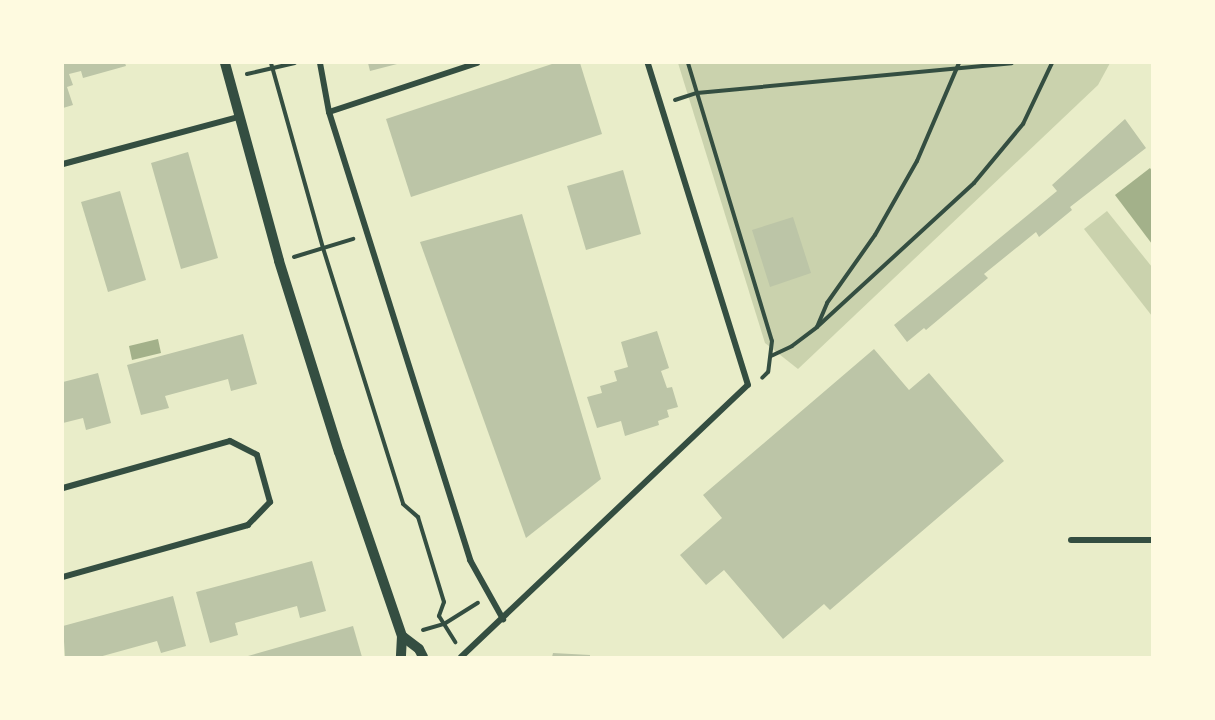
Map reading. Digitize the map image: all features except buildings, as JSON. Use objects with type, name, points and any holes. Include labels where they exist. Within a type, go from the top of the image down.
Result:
[{"type":"street","points":[[225,63],[279,261],[339,452],[402,636],[401,657]]},
{"type":"street","points":[[320,63],[329,112],[470,560],[503,619]]},
{"type":"street","points":[[329,112],[477,63]]},
{"type":"street","points":[[462,656],[748,385],[648,63]]},
{"type":"street","points":[[63,164],[238,117]]},
{"type":"street","points":[[63,488],[230,441],[257,454],[270,502],[248,525],[63,577]]},
{"type":"street","points":[[1071,540],[1152,540]]},
{"type":"street","points":[[402,636],[419,649],[423,657]]},
{"type":"path","points":[[228,78],[272,66],[295,63]]},
{"type":"path","points":[[688,63],[772,341],[768,372],[759,381],[748,385]]},
{"type":"path","points":[[660,105],[698,93],[958,65],[1012,63]]},
{"type":"path","points":[[771,356],[792,346],[817,327],[974,183],[1023,124],[1052,63]]},
{"type":"path","points":[[817,327],[827,303],[875,235],[917,161],[958,65]]},
{"type":"path","points":[[272,66],[323,248],[403,504],[418,518],[444,602],[440,616],[462,656]]},
{"type":"path","points":[[279,261],[367,235]]},
{"type":"path","points":[[402,636],[444,624],[490,596]]},
{"type":"shaded area","points":[[678,63],[1110,63],[1098,85],[798,369],[765,343]]},
{"type":"shaded area","points":[[1150,168],[1152,171],[1152,244],[1115,195]]},
{"type":"shaded area","points":[[1107,211],[1152,267],[1152,316],[1084,229]]},
{"type":"shaded area","points":[[158,339],[161,353],[132,360],[129,346]]}]
